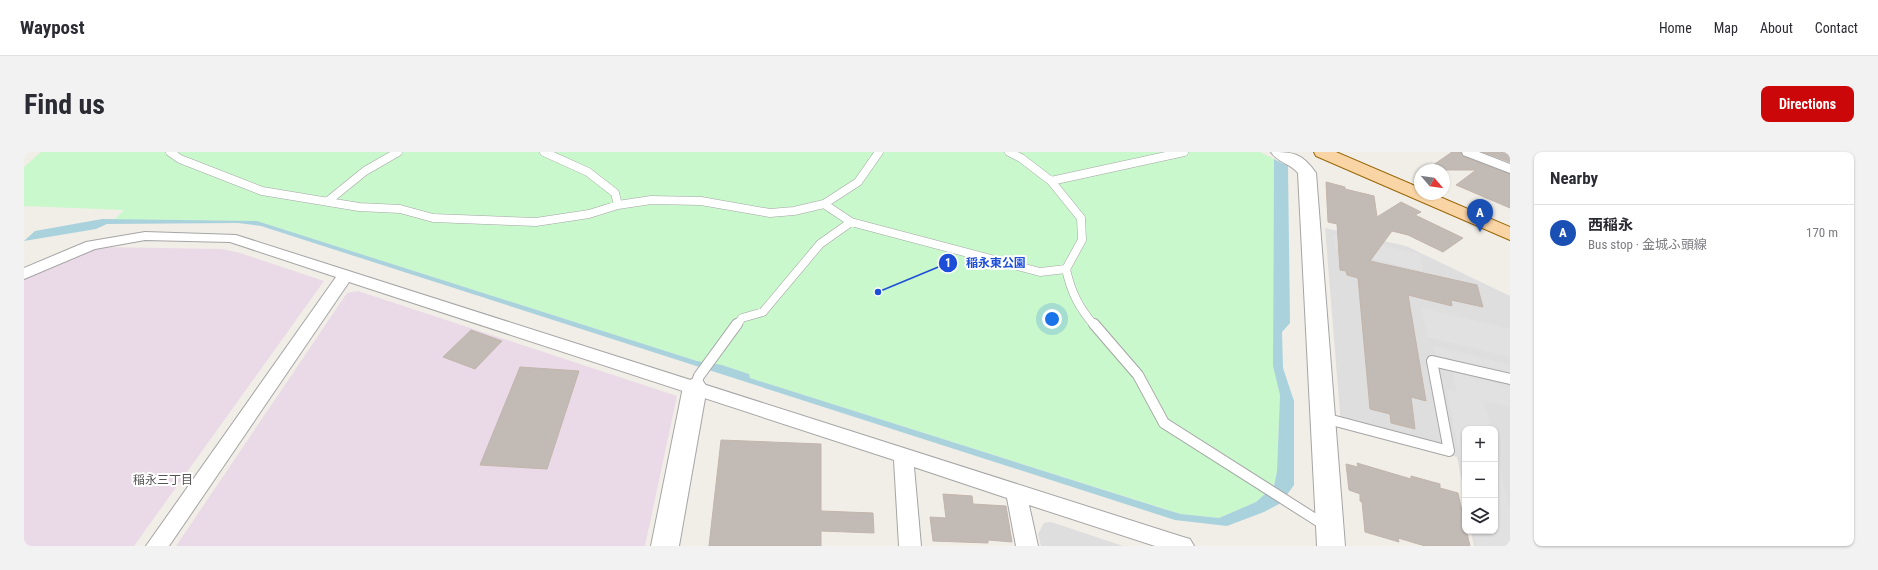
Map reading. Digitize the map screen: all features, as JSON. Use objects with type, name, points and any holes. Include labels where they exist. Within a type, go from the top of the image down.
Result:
[{"type":"main road","points":[[1322,152],[1510,234]]},
{"type":"main road","points":[[1349,152],[1414,179]]},
{"type":"main road","points":[[1450,196],[1510,221]]},
{"type":"street","points":[[1279,152],[1299,163],[1308,173],[1330,537]]},
{"type":"street","points":[[1468,152],[1510,169]]},
{"type":"street","points":[[24,274],[91,244],[145,236],[231,238],[697,382],[903,455],[1183,546]]},
{"type":"street","points":[[158,546],[346,274]]},
{"type":"street","points":[[665,546],[697,382]]},
{"type":"street","points":[[903,455],[910,546]]},
{"type":"street","points":[[1016,492],[1027,546]]},
{"type":"lane","points":[[170,152],[180,159],[262,191],[360,207],[400,209],[433,218],[536,222],[589,214],[618,205],[651,200],[701,201],[770,213],[794,211],[824,204],[858,182],[874,163],[879,152]]},
{"type":"lane","points":[[328,201],[364,171],[398,152]]},
{"type":"lane","points":[[544,152],[588,172],[615,193],[618,205]]},
{"type":"lane","points":[[1009,152],[1021,158],[1051,181],[1081,218],[1082,240],[1066,269],[1070,288],[1081,310],[1138,375],[1164,423],[1288,502],[1330,537]]},
{"type":"lane","points":[[1051,181],[1184,152]]},
{"type":"lane","points":[[824,204],[851,222],[1040,272],[1066,269]]},
{"type":"lane","points":[[697,382],[712,358],[742,318],[762,312],[820,244],[851,222]]},
{"type":"lane","points":[[1323,418],[1449,451],[1432,361],[1510,380]]},
{"type":"shaded area","points":[[1325,228],[1406,246],[1510,296],[1510,546],[1474,546],[1472,534],[1498,534],[1498,426],[1462,426],[1462,483],[1457,457],[1341,425]]},
{"type":"shaded area","points":[[1334,234],[1421,254],[1423,271],[1335,250]]},
{"type":"shaded area","points":[[101,247],[222,249],[240,253],[324,281],[134,546],[24,546],[24,279],[87,250]]},
{"type":"shaded area","points":[[358,291],[677,396],[645,546],[176,546],[347,293]]},
{"type":"shaded area","points":[[1422,308],[1510,329],[1510,357],[1427,337]]},
{"type":"shaded area","points":[[1434,346],[1510,365],[1510,374],[1436,355]]},
{"type":"shaded area","points":[[1453,372],[1510,387],[1510,407],[1484,401],[1490,426],[1462,426],[1462,471],[1447,390],[1456,392]]},
{"type":"shaded area","points":[[1498,460],[1510,511],[1510,546],[1476,546],[1474,534],[1498,534]]},
{"type":"shaded area","points":[[1050,522],[1123,546],[1041,546],[1038,534],[1044,523]]},
{"type":"green space","points":[[41,152],[1260,152],[1274,159],[1273,365],[1280,395],[1277,471],[1274,486],[1256,502],[1219,518],[1181,514],[750,378],[749,374],[722,365],[697,361],[257,221],[114,220],[124,210],[24,206],[24,167]]},
{"type":"water","points":[[1274,159],[1288,166],[1290,323],[1282,332],[1283,368],[1294,401],[1294,485],[1281,503],[1264,512],[1227,526],[1175,520],[261,226],[238,223],[107,224],[96,229],[24,241],[35,231],[102,219],[257,221],[697,361],[722,365],[749,374],[750,378],[1164,509],[1181,514],[1219,518],[1256,502],[1274,486],[1277,471],[1280,395],[1273,366]]},
{"type":"building","points":[[1452,152],[1461,152],[1462,156],[1510,174],[1510,208],[1456,185],[1476,170],[1450,170],[1450,164],[1435,164]]},
{"type":"building","points":[[1483,152],[1510,152],[1510,162]]},
{"type":"building","points":[[1326,182],[1345,187],[1345,189],[1374,196],[1377,217],[1401,202],[1421,212],[1415,215],[1463,238],[1443,252],[1408,235],[1392,231],[1370,261],[1477,285],[1483,307],[1451,300],[1452,306],[1408,295],[1426,401],[1411,397],[1415,429],[1391,423],[1390,414],[1370,409],[1358,278],[1347,275],[1346,271],[1340,270],[1337,224],[1328,222]]},
{"type":"building","points":[[471,330],[502,341],[475,369],[443,357]]},
{"type":"building","points":[[520,367],[579,371],[547,469],[480,465]]},
{"type":"building","points":[[721,440],[821,444],[821,511],[873,513],[874,533],[821,531],[821,546],[709,546]]},
{"type":"building","points":[[1357,463],[1411,479],[1411,476],[1440,484],[1440,488],[1458,493],[1462,511],[1462,534],[1467,534],[1470,546],[1425,546],[1398,538],[1399,542],[1365,532],[1360,494],[1349,490],[1346,464],[1358,467]]},
{"type":"building","points":[[943,494],[972,496],[973,504],[1006,506],[1012,542],[988,540],[988,543],[933,541],[930,517],[946,518]]},
{"type":"place","name":"西稲永","points":[[1480,232]]},
{"type":"place","name":"稲永東公園","points":[[878,292]]},
{"type":"district","name":"稲永三丁目","points":[[163,480]]}]
